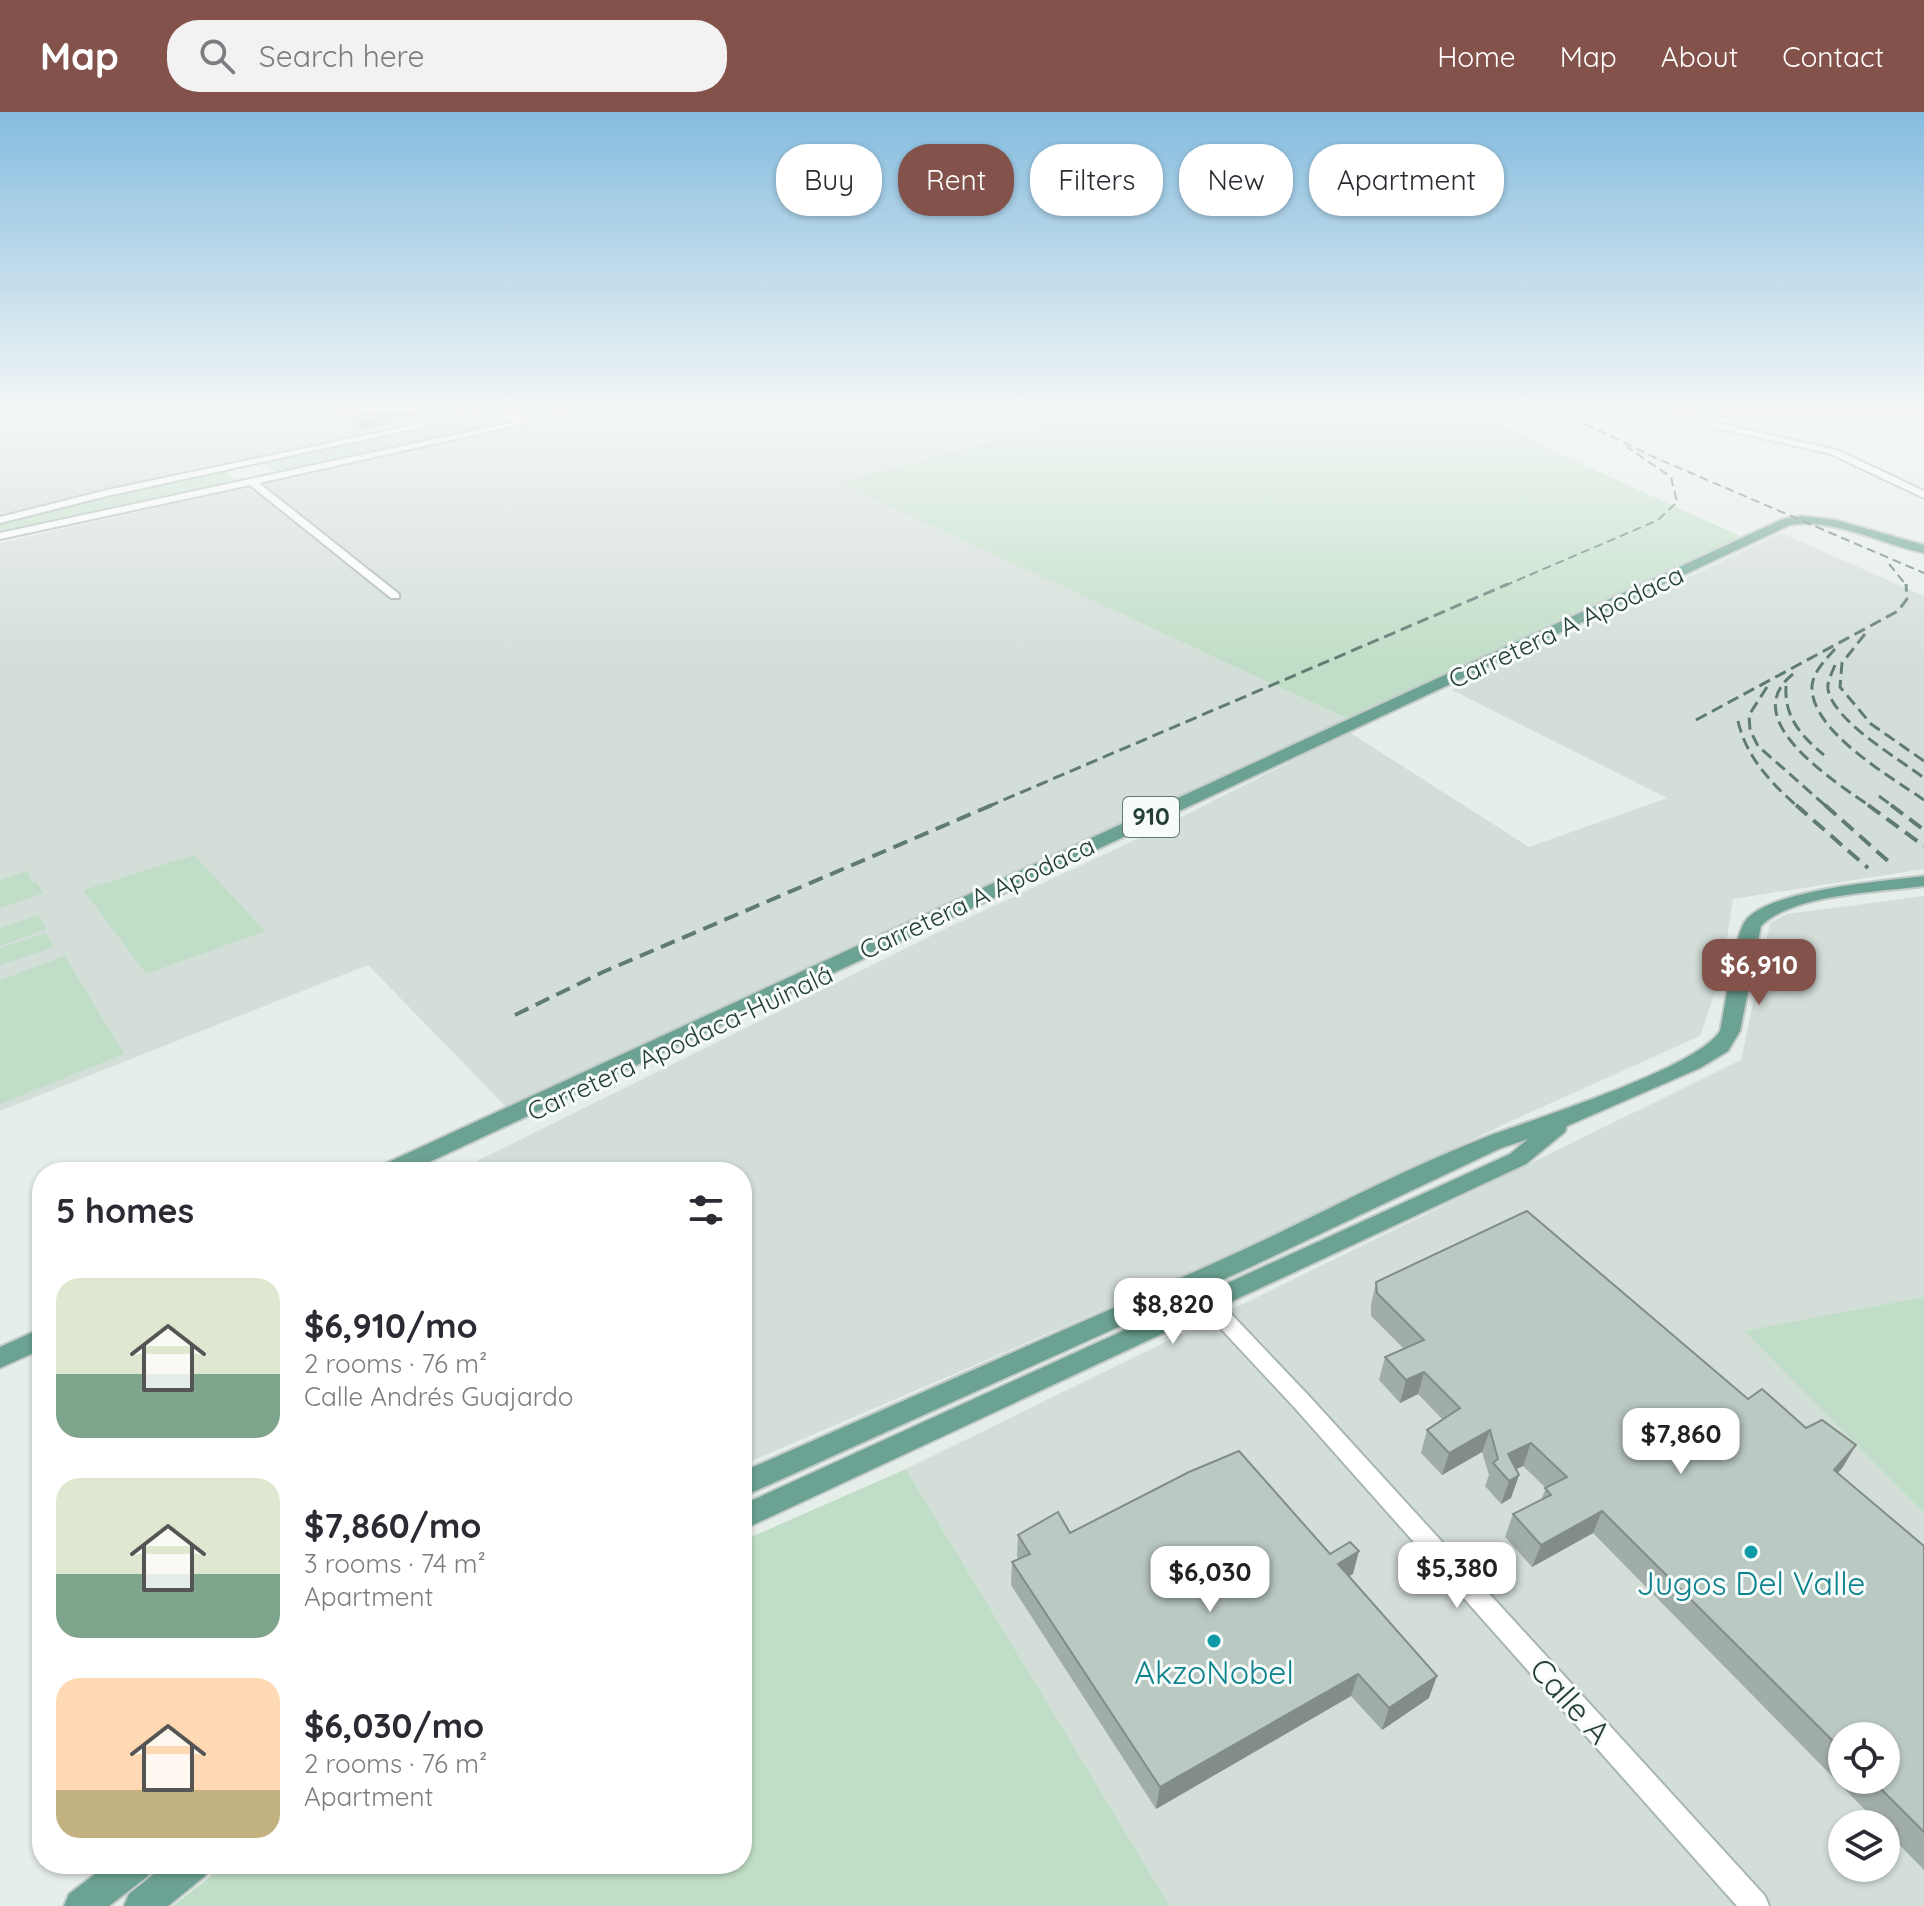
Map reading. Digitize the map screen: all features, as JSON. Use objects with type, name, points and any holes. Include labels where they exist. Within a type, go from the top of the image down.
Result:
[{"type":"main road","name":"Carretera A Apodaca","points":[[410,1162],[1787,522],[1822,521],[1924,550]]},
{"type":"main road","name":"Carretera Apodaca-Huinalá","points":[[423,1162],[1791,525],[1821,525],[1924,550]]},
{"type":"main road","points":[[752,1481],[1191,1284],[1493,1143],[1570,1117],[1693,1063],[1721,1046],[1733,1022],[1752,925],[1760,914],[1819,898],[1924,881]]},
{"type":"main road","points":[[752,1513],[1518,1159],[1570,1117]]},
{"type":"main road","points":[[0,1348],[32,1334]]},
{"type":"main road","points":[[0,1358],[32,1343]]},
{"type":"main road","points":[[93,1902],[125,1874]]},
{"type":"main road","points":[[141,1906],[181,1874]]},
{"type":"street","points":[[0,519],[100,496]]},
{"type":"street","points":[[0,538],[193,496]]},
{"type":"street","points":[[270,496],[395,596]]},
{"type":"street","name":"Calle A","points":[[1191,1284],[1755,1906]]},
{"type":"shaded area","points":[[0,496],[87,496],[0,515]]},
{"type":"shaded area","points":[[209,496],[868,496],[1348,719],[510,1111],[368,965],[0,1111],[0,543]]},
{"type":"shaded area","points":[[1781,533],[1924,596],[1924,869],[1733,899],[1722,971],[1700,1036],[1507,1123],[1261,1242],[752,1461],[752,1162],[477,1162],[953,925],[1146,835],[1349,732],[1529,847],[1667,798],[1452,690]]},
{"type":"shaded area","points":[[1924,896],[1924,1297],[1745,1332],[1924,1513],[1924,1906],[1170,1906],[906,1469],[1741,1060],[1770,923],[1787,914]]},
{"type":"green space","points":[[115,496],[181,496],[0,532],[0,523]]},
{"type":"green space","points":[[867,496],[1651,496],[1746,539],[1348,719]]},
{"type":"green space","points":[[194,855],[265,931],[146,974],[83,890]]},
{"type":"green space","points":[[27,871],[32,882],[26,885],[36,882],[43,893],[0,908],[0,880]]},
{"type":"green space","points":[[39,915],[46,929],[0,946],[0,928]]},
{"type":"green space","points":[[46,933],[54,947],[0,965],[0,948]]},
{"type":"green space","points":[[65,956],[124,1054],[0,1104],[0,980]]},
{"type":"green space","points":[[1924,1297],[1924,1513],[1744,1331]]},
{"type":"green space","points":[[906,1469],[1170,1906],[173,1906],[213,1874],[752,1874],[752,1537]]},
{"type":"building","name":"Jugos Del Valle","points":[[1527,1211],[1748,1399],[1762,1389],[1806,1428],[1822,1420],[1856,1445],[1834,1470],[1924,1546],[1924,1832],[1886,1794],[1900,1794],[1900,1722],[1828,1722],[1828,1736],[1602,1511],[1541,1545],[1513,1514],[1551,1495],[1545,1488],[1567,1477],[1531,1443],[1508,1454],[1519,1475],[1509,1481],[1493,1463],[1498,1459],[1490,1430],[1449,1453],[1427,1430],[1460,1408],[1424,1372],[1406,1380],[1385,1357],[1424,1340],[1377,1293],[1376,1282]]},
{"type":"building","name":"AkzoNobel","points":[[1239,1451],[1330,1554],[1350,1542],[1359,1551],[1338,1564],[1437,1676],[1389,1708],[1358,1674],[1160,1787],[1012,1562],[1030,1554],[1018,1535],[1058,1512],[1070,1533],[1189,1472]]},
{"type":"railway","points":[[1504,586],[1658,520],[1677,502],[1675,496]]},
{"type":"railway","points":[[1744,496],[1924,573]]},
{"type":"railway","points":[[1889,564],[1906,585]]},
{"type":"railway","points":[[987,807],[1508,584]]},
{"type":"railway","points":[[1696,720],[1898,611],[1907,599],[1906,585]]},
{"type":"railway","points":[[1865,634],[1842,663],[1840,687],[1871,724],[1924,761]]},
{"type":"railway","points":[[1835,649],[1817,671],[1812,686],[1815,703],[1824,720],[1855,751],[1924,800]]},
{"type":"railway","points":[[1835,665],[1828,689],[1841,714],[1868,738],[1924,778]]},
{"type":"railway","points":[[1793,674],[1778,692],[1776,711],[1783,730],[1816,766],[1871,807]]},
{"type":"railway","points":[[1786,686],[1791,716],[1808,741],[1824,755]]},
{"type":"railway","points":[[1767,687],[1749,715],[1750,730],[1758,746],[1827,807]]},
{"type":"railway","points":[[1738,721],[1753,758],[1798,807]]},
{"type":"railway","points":[[1879,796],[1894,807]]},
{"type":"railway","points":[[515,1015],[603,972],[992,805]]},
{"type":"railway","points":[[1796,805],[1868,868]]},
{"type":"railway","points":[[1825,805],[1889,862]]},
{"type":"railway","points":[[1868,805],[1924,846]]},
{"type":"railway","points":[[1891,805],[1924,830]]},
{"type":"place","name":"Jugos Del Valle","points":[[1751,1552]]},
{"type":"place","name":"AkzoNobel","points":[[1214,1641]]}]
